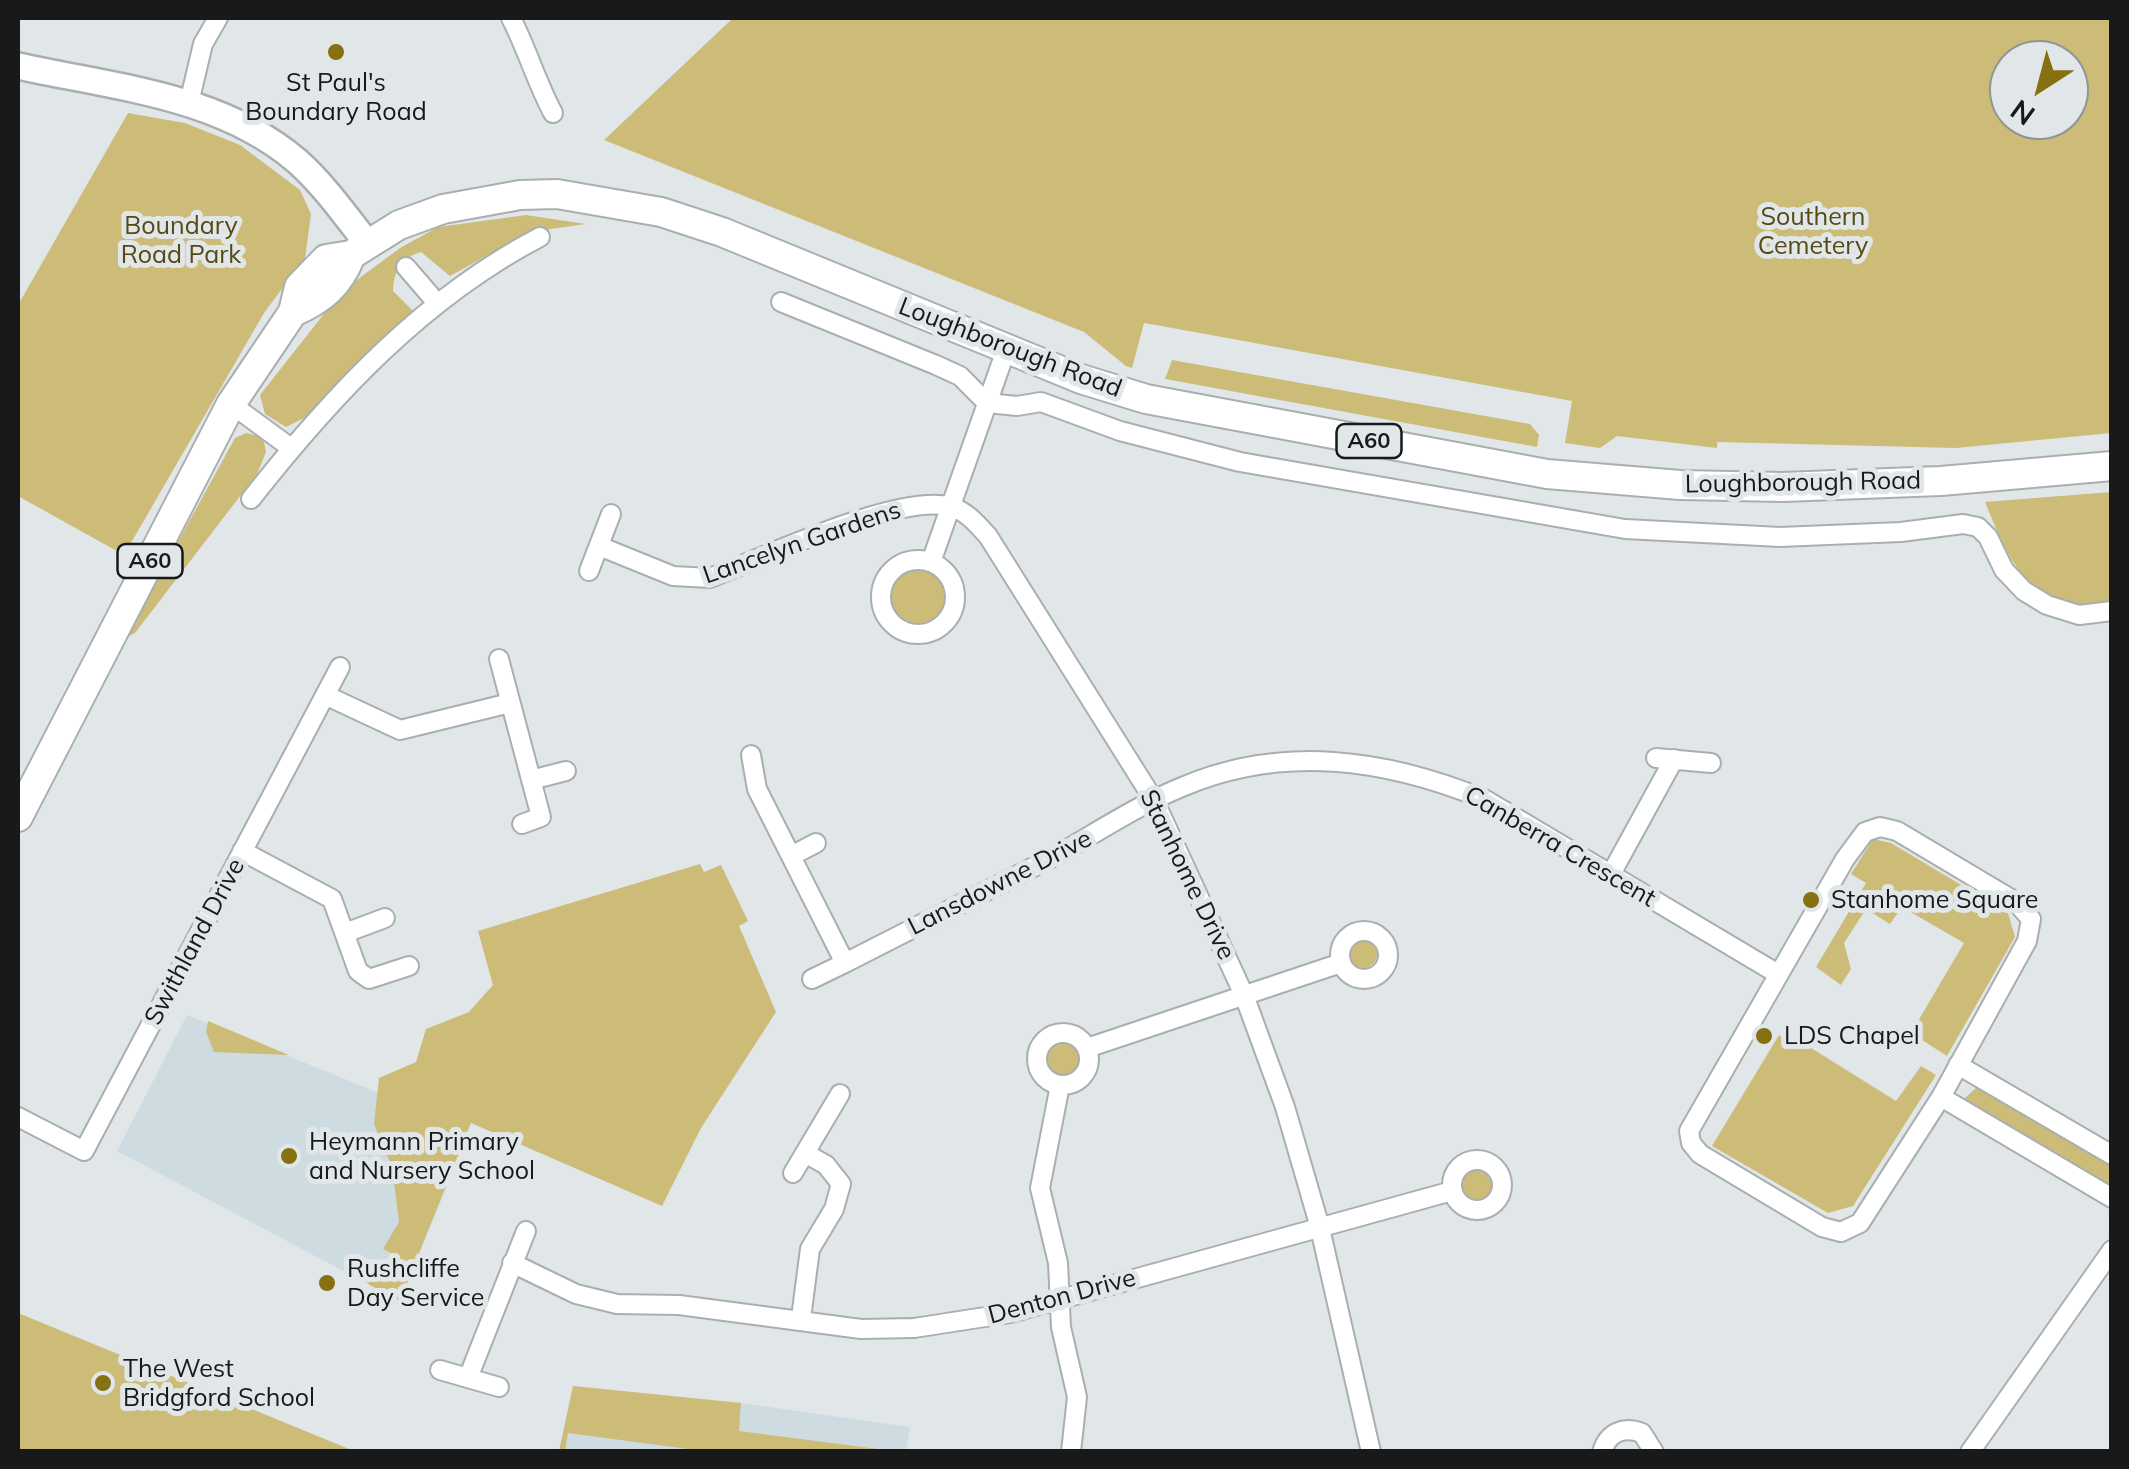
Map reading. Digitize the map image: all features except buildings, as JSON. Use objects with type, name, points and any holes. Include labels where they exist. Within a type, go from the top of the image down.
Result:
[{"type":"main road","name":"Loughborough Road","points":[[18,818],[232,404],[293,312],[299,287],[326,260],[359,249],[443,209],[520,196],[557,194],[661,212],[722,232],[1006,350],[1146,399],[1547,474],[1680,485],[1783,487],[1940,481],[2112,466]]},
{"type":"street","points":[[189,103],[203,44],[218,18]]},
{"type":"street","points":[[511,18],[526,48],[528,66],[553,113]]},
{"type":"street","points":[[18,66],[189,103],[241,122],[280,148],[316,181],[359,249]]},
{"type":"street","points":[[251,499],[291,448],[360,373],[437,303],[504,256],[540,238]]},
{"type":"street","points":[[406,267],[437,303]]},
{"type":"street","name":"Loughborough Road","points":[[781,302],[936,364],[960,376],[987,402],[1017,406],[1042,402],[1120,431],[1240,462],[1625,528],[1780,537],[1901,532],[1962,524],[1978,527],[1988,537],[2004,570],[2024,591],[2046,605],[2078,614],[2112,611]]},
{"type":"street","points":[[931,562],[1006,350]]},
{"type":"street","points":[[232,404],[291,448]]},
{"type":"street","name":"Lancelyn Gardens","points":[[599,546],[673,576],[710,578],[896,508],[951,506]]},
{"type":"street","name":"Stanhome Drive","points":[[951,506],[970,517],[988,536],[1156,802],[1244,996],[1285,1107],[1319,1224],[1371,1452]]},
{"type":"street","points":[[590,571],[611,514]]},
{"type":"street","points":[[907,560],[931,562],[950,577],[954,589],[952,613],[934,630],[923,634],[899,629],[883,610],[880,598],[887,575],[907,560]]},
{"type":"street","points":[[499,659],[541,818],[522,824]]},
{"type":"street","name":"Swithland Drive","points":[[18,1118],[84,1151],[340,666]]},
{"type":"street","points":[[325,695],[400,730],[510,703]]},
{"type":"street","points":[[751,755],[757,789],[845,963]]},
{"type":"street","points":[[1610,874],[1665,758],[1711,764]]},
{"type":"street","name":"Canberra Crescent","points":[[1156,802],[1181,787],[1275,763],[1329,759],[1379,764],[1484,799],[1778,974]]},
{"type":"street","points":[[531,780],[566,771]]},
{"type":"street","name":"Lansdowne Drive","points":[[812,980],[1156,802]]},
{"type":"street","points":[[1880,827],[1897,832],[2016,902],[2030,919],[2027,941],[1940,1097],[1860,1223],[1842,1232],[1822,1227],[1700,1154],[1691,1143],[1694,1118],[1778,974],[1865,832],[1880,827]]},
{"type":"street","points":[[792,856],[816,843]]},
{"type":"street","points":[[242,851],[332,899],[358,970],[369,978],[409,966]]},
{"type":"street","points":[[345,933],[385,918]]},
{"type":"street","points":[[1087,1048],[1341,963]]},
{"type":"street","points":[[1066,1033],[1087,1048],[1086,1071],[1075,1082],[1060,1085],[1039,1069],[1042,1043],[1066,1033]]},
{"type":"street","points":[[1958,1065],[2112,1154]]},
{"type":"street","points":[[1060,1085],[1040,1188],[1058,1263],[1061,1327],[1078,1397],[1071,1452]]},
{"type":"street","points":[[793,1173],[840,1094]]},
{"type":"street","points":[[1940,1097],[2112,1198]]},
{"type":"street","points":[[801,1318],[810,1249],[834,1209],[841,1184],[826,1165],[805,1153]]},
{"type":"street","name":"Denton Drive","points":[[512,1263],[576,1294],[617,1304],[679,1305],[801,1318],[861,1329],[914,1328],[960,1324],[1060,1299],[1452,1190]]},
{"type":"street","points":[[468,1378],[526,1231]]},
{"type":"street","points":[[1970,1452],[2112,1250]]},
{"type":"street","points":[[440,1370],[499,1387]]},
{"type":"street","points":[[1602,1452],[1608,1438],[1624,1430],[1642,1433],[1654,1452]]},
{"type":"shaded area","name":"Heymann Primary and Nursery School","points":[[187,1015],[377,1092],[457,1162],[400,1301],[117,1151]]},
{"type":"shaded area","points":[[573,1386],[741,1403],[910,1427],[906,1451],[559,1452]]},
{"type":"green space","name":"Southern Cemetery","points":[[733,18],[2111,18],[2111,433],[1956,448],[1717,442],[1717,448],[1617,436],[1600,448],[1565,443],[1572,401],[1144,323],[1132,368],[1084,332],[604,140]]},
{"type":"green space","name":"Boundary Road Park","points":[[128,113],[185,123],[240,145],[300,190],[311,214],[305,258],[264,313],[124,555],[18,496],[18,305]]},
{"type":"green space","points":[[526,215],[586,224],[530,232],[450,276],[421,252],[408,258],[397,271],[393,291],[413,311],[306,417],[286,427],[265,414],[260,395],[342,291],[400,248],[438,227]]},
{"type":"green space","points":[[1172,360],[1530,424],[1539,435],[1537,447],[1165,379]]},
{"type":"green space","points":[[246,433],[263,437],[266,452],[257,474],[135,633],[125,638],[235,438]]},
{"type":"green space","points":[[2111,492],[2111,604],[2107,606],[2058,599],[2026,579],[2004,546],[1985,502]]},
{"type":"green space","points":[[918,567],[938,576],[947,596],[938,616],[918,625],[898,616],[889,596],[898,576]]},
{"type":"green space","points":[[1873,839],[1891,843],[2008,913],[2015,937],[1947,1056],[1911,1033],[1964,943],[1902,907],[1890,924],[1866,909],[1844,943],[1851,969],[1841,985],[1816,967],[1866,883],[1851,874]]},
{"type":"green space","points":[[700,864],[704,872],[721,865],[748,921],[739,926],[776,1012],[701,1128],[662,1206],[471,1123],[400,1301],[368,1284],[391,1253],[383,1249],[399,1222],[392,1167],[374,1124],[379,1078],[416,1062],[426,1029],[469,1012],[493,985],[478,931]]},
{"type":"green space","points":[[1363,940],[1373,944],[1377,954],[1373,964],[1363,968],[1353,964],[1349,954],[1353,944]]},
{"type":"green space","points":[[208,1021],[289,1055],[214,1052],[206,1032]]},
{"type":"green space","points":[[1779,1035],[1794,1044],[1800,1041],[1896,1101],[1921,1066],[1936,1075],[1853,1206],[1828,1213],[1712,1146]]},
{"type":"green space","points":[[1062,1042],[1074,1047],[1079,1059],[1074,1071],[1062,1076],[1050,1071],[1045,1059],[1050,1047]]},
{"type":"green space","points":[[1977,1087],[2111,1163],[2111,1191],[1967,1106],[1964,1099]]},
{"type":"green space","points":[[1476,1168],[1488,1173],[1493,1185],[1488,1197],[1476,1202],[1464,1197],[1459,1185],[1464,1173]]},
{"type":"green space","name":"The West Bridgford School","points":[[18,1313],[23,1315],[354,1451],[18,1451]]},
{"type":"green space","points":[[573,1386],[741,1403],[739,1431],[893,1451],[710,1452],[568,1433],[565,1451],[559,1451]]},
{"type":"place","name":"St Paul's Boundary Road","points":[[336,52]]},
{"type":"place","name":"Stanhome Square","points":[[1811,900]]},
{"type":"place","name":"LDS Chapel","points":[[1764,1036]]},
{"type":"place","name":"Heymann Primary and Nursery School","points":[[289,1156]]},
{"type":"place","name":"Rushcliffe Day Service","points":[[327,1283]]},
{"type":"place","name":"The West Bridgford School","points":[[103,1383]]}]
